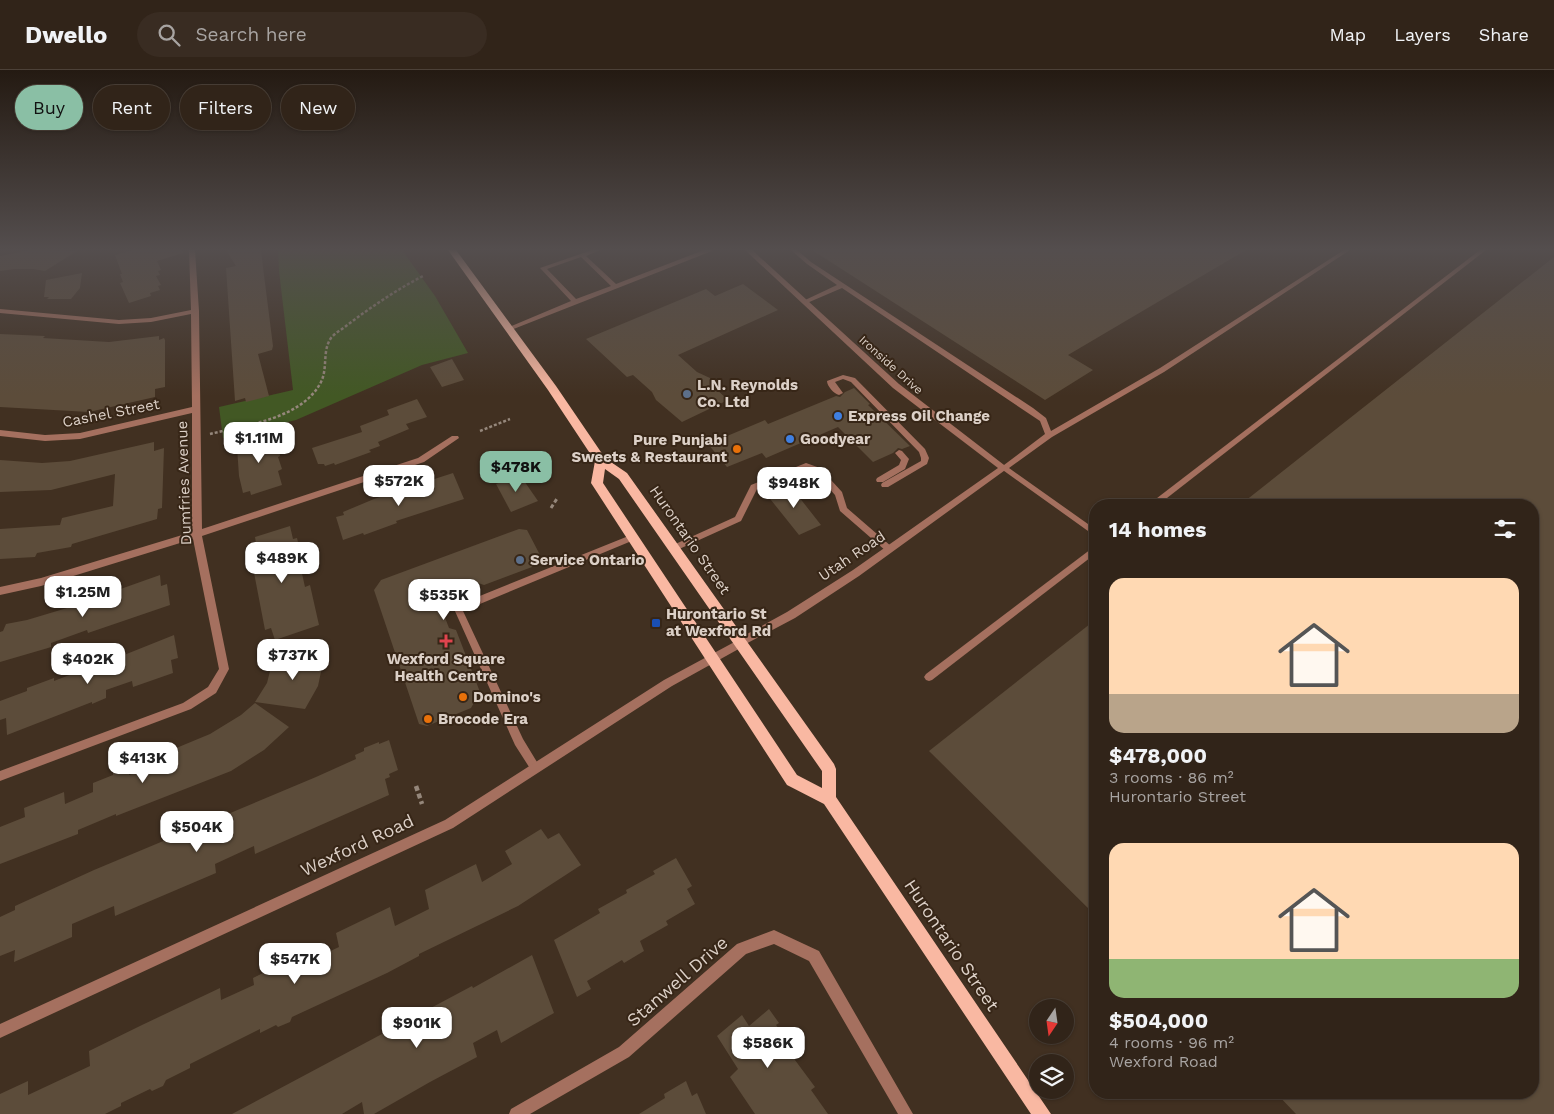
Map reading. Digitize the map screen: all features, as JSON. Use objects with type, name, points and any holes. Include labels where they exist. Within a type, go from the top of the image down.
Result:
[{"type":"main road","name":"Hurontario Street","points":[[487,299],[601,461],[623,476],[829,769],[829,799]]},
{"type":"main road","name":"Hurontario Street","points":[[601,461],[597,483],[631,538],[792,780],[829,799],[1042,1114]]},
{"type":"street","name":"Dumfries Avenue","points":[[0,776],[187,706],[212,690],[224,669],[197,534],[198,437],[194,299]]},
{"type":"street","name":"Ironside Drive","points":[[801,299],[911,399],[1004,468]]},
{"type":"street","points":[[0,311],[134,322],[195,311]]},
{"type":"street","name":"Cashel Street","points":[[0,433],[45,438],[80,436],[196,409]]},
{"type":"street","points":[[0,591],[41,582],[197,534],[421,460],[455,438]]},
{"type":"street","name":"Utah Road","points":[[712,659],[791,615],[1004,468]]},
{"type":"street","name":"Wexford Road","points":[[0,1031],[449,824],[668,683],[712,659]]},
{"type":"street","name":"Stanwell Drive","points":[[516,1114],[624,1052],[742,949],[774,938],[814,956],[906,1114]]},
{"type":"lane","points":[[571,299],[574,302]]},
{"type":"lane","points":[[509,329],[583,299]]},
{"type":"lane","points":[[805,302],[812,299]]},
{"type":"lane","points":[[863,299],[1035,413],[1043,420],[1049,435]]},
{"type":"lane","points":[[1089,529],[1004,468],[1049,435],[1162,370],[1272,299]]},
{"type":"lane","points":[[1160,499],[1420,299]]},
{"type":"lane","points":[[839,393],[831,384],[831,381],[843,377],[853,380],[922,452],[925,458],[924,462],[883,482],[902,467],[904,459],[899,453]]},
{"type":"lane","points":[[674,548],[738,519],[754,487],[806,466],[817,470],[839,494],[843,508],[889,549]]},
{"type":"lane","points":[[535,767],[519,742],[458,608],[631,538]]},
{"type":"lane","points":[[928,677],[1089,554]]},
{"type":"path","points":[[198,437],[257,422],[284,413],[301,404],[321,382],[326,364],[326,346],[332,336],[384,299]]},
{"type":"path","points":[[480,431],[510,419]]},
{"type":"path","points":[[551,508],[558,497]]},
{"type":"path","points":[[416,786],[422,804]]},
{"type":"green space","points":[[282,299],[437,299],[468,353],[422,365],[296,420],[223,438],[219,407],[293,390]]},
{"type":"building","points":[[127,299],[142,299],[129,303]]},
{"type":"building","points":[[228,299],[267,299],[273,346],[272,350],[258,354],[269,396],[246,402],[245,398],[235,401]]},
{"type":"building","points":[[683,299],[763,299],[778,310],[678,355],[697,372],[710,378],[714,387],[728,400],[682,422],[656,400],[652,392],[633,375],[627,377],[586,339]]},
{"type":"building","points":[[888,299],[1163,299],[1068,355],[1093,370],[1045,400]]},
{"type":"building","points":[[1501,299],[1554,299],[1554,1114],[1296,1114],[1282,1099],[1539,1099],[1539,499],[1248,499]]},
{"type":"building","points":[[0,334],[109,342],[159,336],[159,340],[164,338],[165,340],[165,387],[155,389],[155,397],[89,412],[0,407]]},
{"type":"building","points":[[452,359],[464,380],[442,387],[430,367]]},
{"type":"building","points":[[854,388],[870,404],[868,405],[910,446],[902,449],[898,448],[893,453],[873,462],[838,427],[766,458],[762,453],[727,467],[708,444],[765,420],[768,424],[836,396],[840,397],[845,392]]},
{"type":"building","points":[[417,399],[427,417],[406,424],[409,429],[378,442],[380,446],[369,450],[371,452],[335,465],[334,463],[325,466],[324,464],[318,464],[312,448],[362,432],[360,426],[389,415],[387,410]]},
{"type":"building","points":[[275,431],[280,456],[278,457],[282,469],[278,471],[282,485],[251,495],[250,491],[243,493],[239,476],[237,447],[246,444],[245,440]]},
{"type":"building","points":[[154,442],[154,451],[164,448],[162,508],[158,509],[157,519],[72,544],[71,547],[37,553],[35,557],[0,559],[0,529],[60,525],[62,518],[113,506],[115,474],[51,490],[0,492],[0,460],[42,463],[70,461]]},
{"type":"building","points":[[453,473],[464,499],[396,521],[397,523],[364,535],[363,533],[343,540],[336,517],[344,515],[343,512],[374,499],[421,486],[419,484]]},
{"type":"building","points":[[520,475],[538,501],[511,512],[496,484]]},
{"type":"building","points":[[793,483],[802,495],[799,497],[821,525],[799,535],[767,495]]},
{"type":"building","points":[[290,526],[293,539],[297,538],[302,559],[299,560],[305,587],[310,585],[319,625],[275,640],[271,628],[265,630],[250,552],[253,551],[251,544],[256,543],[255,537]]},
{"type":"building","points":[[519,529],[527,530],[540,555],[532,567],[484,585],[478,583],[460,590],[444,615],[449,628],[456,630],[480,692],[471,708],[427,726],[419,724],[374,590],[381,580]]},
{"type":"building","points":[[160,575],[161,586],[167,584],[170,605],[88,633],[87,630],[51,643],[51,647],[0,662],[0,632],[3,631],[6,624],[67,608]]},
{"type":"building","points":[[1089,625],[1089,909],[929,751]]},
{"type":"building","points":[[174,635],[178,658],[171,660],[173,673],[133,687],[132,681],[106,690],[106,698],[7,735],[6,718],[0,720],[0,701],[27,691],[27,688],[54,678],[54,681],[90,667],[90,665],[114,657],[114,659]]},
{"type":"building","points":[[325,653],[318,686],[305,709],[255,702],[267,683],[271,667],[279,665],[278,658]]},
{"type":"building","points":[[255,703],[289,727],[264,750],[231,771],[116,816],[116,814],[78,830],[78,834],[0,864],[0,827],[25,817],[24,808],[64,792],[65,804],[93,792],[93,783],[113,775],[113,772],[129,765],[129,775],[157,763],[157,756],[210,734],[241,715]]},
{"type":"building","points":[[389,740],[398,770],[389,774],[390,777],[385,779],[389,795],[255,854],[254,846],[215,864],[216,873],[115,916],[114,906],[72,924],[72,937],[14,962],[15,950],[0,956],[0,917],[15,910],[15,906],[94,870],[316,777],[356,759],[355,755],[364,751],[364,748]]},
{"type":"building","points":[[541,829],[548,839],[559,833],[581,865],[518,906],[419,954],[419,956],[387,973],[292,1017],[290,1022],[278,1027],[276,1025],[260,1033],[260,1029],[190,1064],[190,1068],[166,1080],[163,1086],[152,1091],[150,1089],[121,1103],[121,1106],[105,1114],[0,1114],[0,1094],[28,1081],[28,1095],[90,1066],[89,1051],[142,1025],[220,988],[221,1000],[254,985],[253,978],[267,971],[266,966],[304,948],[307,962],[339,947],[336,933],[390,907],[395,926],[429,909],[425,890],[476,864],[482,882],[512,864],[505,851]]},
{"type":"building","points":[[676,858],[692,886],[687,889],[695,904],[666,921],[668,925],[640,941],[644,951],[624,963],[622,960],[587,981],[591,989],[577,997],[554,940],[600,913],[598,909],[627,893],[626,890],[655,874],[653,871]]},
{"type":"building","points":[[532,955],[554,1013],[501,1043],[497,1030],[473,1043],[477,1057],[374,1114],[364,1114],[362,1102],[342,1114],[232,1114],[472,986],[473,988]]},
{"type":"building","points":[[769,1009],[779,1023],[776,1025],[796,1052],[792,1056],[815,1087],[811,1090],[828,1114],[755,1114],[730,1077],[738,1069],[717,1036],[742,1015],[749,1026]]},
{"type":"building","points":[[686,1081],[692,1096],[697,1093],[706,1114],[639,1114],[665,1098],[664,1094]]},
{"type":"place","name":"L.N. Reynolds Co. Ltd","points":[[687,394]]},
{"type":"place","name":"Express Oil Change","points":[[838,416]]},
{"type":"place","name":"Goodyear","points":[[790,439]]},
{"type":"place","name":"Pure Punjabi Sweets & Restaurant","points":[[737,449]]},
{"type":"place","name":"Service Ontario","points":[[520,560]]},
{"type":"place","name":"Hurontario St at Wexford Rd","points":[[656,623]]},
{"type":"place","name":"Wexford Square Health Centre","points":[[446,641]]},
{"type":"place","name":"Domino's","points":[[463,697]]},
{"type":"place","name":"Brocode Era","points":[[428,719]]}]
